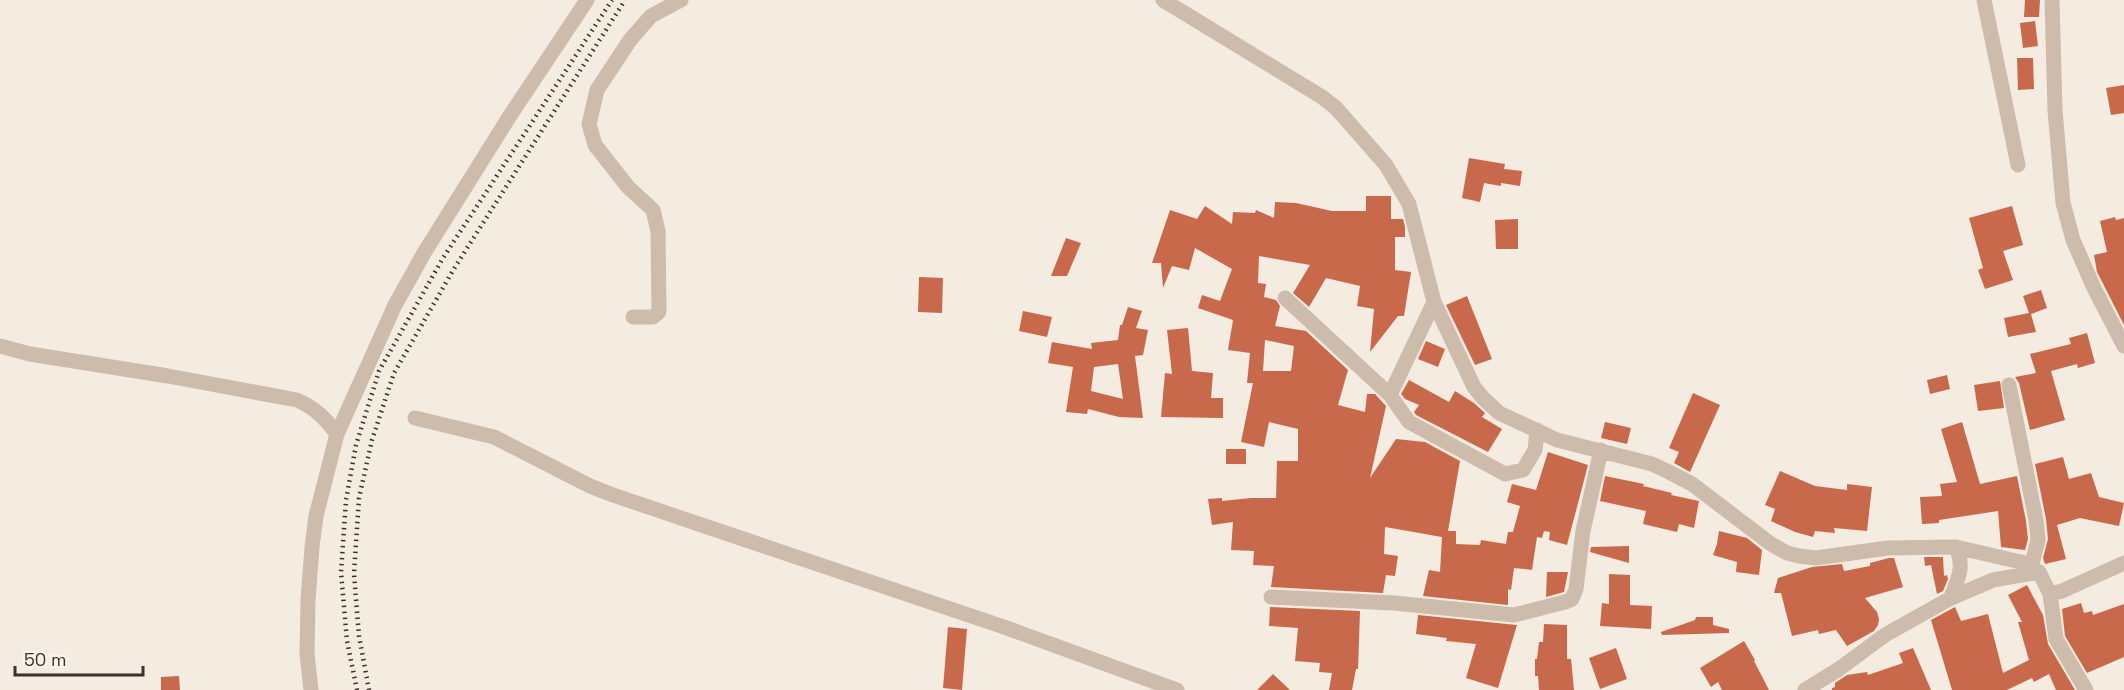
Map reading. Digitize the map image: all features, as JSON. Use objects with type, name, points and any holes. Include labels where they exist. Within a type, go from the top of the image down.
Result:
[{"type":"street","points":[[303,690],[316,516],[337,434],[395,305],[424,253],[511,114],[587,0]]},
{"type":"street","points":[[633,317],[653,317],[659,312],[658,231],[653,210],[628,187],[595,145],[589,124],[597,90],[630,40],[651,16],[681,0]]},
{"type":"street","points":[[1163,0],[1336,108],[1386,165],[1409,204],[1434,302],[1474,387],[1499,413],[1557,440],[1652,464],[1669,472],[1692,484],[1787,553],[1816,558],[1888,548],[1956,547],[2025,563],[2035,569],[2050,594],[2056,639],[2086,690]]},
{"type":"street","points":[[1984,0],[2018,165]]},
{"type":"street","points":[[2052,0],[2055,110],[2063,203],[2080,258],[2124,346]]},
{"type":"street","points":[[1285,298],[1390,395],[1409,422],[1505,474],[1523,470],[1535,450],[1537,430]]},
{"type":"street","points":[[1390,395],[1434,302]]},
{"type":"street","points":[[0,346],[30,354],[297,400],[323,416],[337,434]]},
{"type":"street","points":[[2008,385],[2036,520],[2038,540],[2035,569]]},
{"type":"street","points":[[415,418],[494,437],[590,486],[613,495],[1005,627],[1177,690]]},
{"type":"street","points":[[1271,597],[1394,603],[1514,615],[1572,599],[1576,589],[1582,531],[1600,450]]},
{"type":"street","points":[[1951,598],[1961,570],[1962,560],[1956,547]]},
{"type":"street","points":[[2050,594],[2062,591],[2124,563]]},
{"type":"street","points":[[1805,690],[1839,669],[1885,635],[1951,598],[1993,580],[2035,569]]},
{"type":"street","points":[[307,654],[311,690]]},
{"type":"building","points":[[2025,0],[2040,0],[2039,17],[2024,17]]},
{"type":"building","points":[[2035,21],[2038,46],[2023,48],[2020,23]]},
{"type":"building","points":[[2017,58],[2033,58],[2034,89],[2018,90]]},
{"type":"building","points":[[2124,85],[2124,113],[2111,115],[2106,88]]},
{"type":"building","points":[[1469,158],[1505,164],[1504,169],[1522,171],[1520,186],[1484,183],[1480,202],[1462,198]]},
{"type":"building","points":[[1366,196],[1391,196],[1391,219],[1403,219],[1405,227],[1405,237],[1395,237],[1395,270],[1411,272],[1404,316],[1398,316],[1370,352],[1374,309],[1357,306],[1360,286],[1326,278],[1309,307],[1293,293],[1310,265],[1259,256],[1258,283],[1266,284],[1264,297],[1276,300],[1280,306],[1275,326],[1306,331],[1348,370],[1338,405],[1365,412],[1367,394],[1375,394],[1386,406],[1370,478],[1396,439],[1425,442],[1460,461],[1448,531],[1456,531],[1456,544],[1480,545],[1481,540],[1506,544],[1508,532],[1513,532],[1520,506],[1507,502],[1512,484],[1536,490],[1548,452],[1588,465],[1567,545],[1549,540],[1550,532],[1544,531],[1542,538],[1537,537],[1532,570],[1514,568],[1511,590],[1508,589],[1508,605],[1423,596],[1429,570],[1440,572],[1442,537],[1385,527],[1384,554],[1398,556],[1395,576],[1386,575],[1383,593],[1271,587],[1274,566],[1253,565],[1254,551],[1231,550],[1233,522],[1212,525],[1208,499],[1222,498],[1222,501],[1276,498],[1277,461],[1298,461],[1298,429],[1269,422],[1264,447],[1241,442],[1253,383],[1247,383],[1250,353],[1228,350],[1233,320],[1198,308],[1202,295],[1220,301],[1232,269],[1195,248],[1189,270],[1172,266],[1163,288],[1161,263],[1152,263],[1170,210],[1197,219],[1205,206],[1232,224],[1233,212],[1255,213],[1256,210],[1274,218],[1275,202],[1296,203],[1332,211],[1366,211]],"holes":[[[1265,340],[1294,346],[1291,371],[1263,371]]]},
{"type":"building","points":[[2012,206],[2023,245],[2003,251],[2013,280],[1985,289],[1978,270],[1983,268],[1969,218]]},
{"type":"building","points":[[2115,217],[2116,220],[2124,218],[2124,325],[2097,272],[2094,255],[2107,252],[2100,221]]},
{"type":"building","points":[[1518,219],[1518,249],[1496,249],[1495,220]]},
{"type":"building","points":[[1066,238],[1081,243],[1067,276],[1051,276]]},
{"type":"building","points":[[919,277],[943,278],[942,313],[918,312]]},
{"type":"building","points":[[2041,290],[2047,308],[2031,314],[2036,332],[2008,337],[2004,318],[2029,313],[2023,296]]},
{"type":"building","points":[[1467,296],[1492,359],[1475,365],[1446,305]]},
{"type":"building","points":[[1128,307],[1142,311],[1136,328],[1148,330],[1143,355],[1135,356],[1143,418],[1119,417],[1088,409],[1087,414],[1066,412],[1073,367],[1048,363],[1052,342],[1092,349],[1091,343],[1118,340],[1120,325],[1122,325]],"holes":[[[1118,364],[1123,399],[1091,391],[1094,367]]]},
{"type":"building","points":[[1023,311],[1052,317],[1047,337],[1019,331]]},
{"type":"building","points":[[1188,328],[1192,371],[1213,373],[1211,398],[1223,398],[1223,418],[1161,417],[1165,373],[1172,374],[1167,330]]},
{"type":"building","points":[[2087,333],[2095,363],[2078,368],[2077,364],[2051,371],[2065,420],[2030,430],[2019,383],[2015,377],[2036,373],[2030,354],[2071,344],[2069,338]]},
{"type":"building","points":[[1426,341],[1445,349],[1438,367],[1418,359]]},
{"type":"building","points":[[1947,375],[1950,389],[1930,394],[1927,380]]},
{"type":"building","points":[[1409,380],[1449,402],[1455,391],[1485,413],[1482,417],[1502,429],[1488,452],[1416,415],[1414,412],[1419,405],[1405,399],[1401,394]]},
{"type":"building","points":[[2000,381],[2004,408],[1978,411],[1974,385]]},
{"type":"building","points":[[1693,393],[1720,405],[1690,472],[1674,463],[1679,452],[1669,448]]},
{"type":"building","points":[[1605,422],[1631,428],[1627,444],[1601,438]]},
{"type":"building","points":[[1962,422],[1980,484],[2017,476],[2028,539],[2025,550],[2001,547],[1998,511],[1939,520],[1939,523],[1922,524],[1920,497],[1942,496],[1940,484],[1957,482],[1941,429]]},
{"type":"building","points":[[1226,449],[1246,449],[1246,464],[1226,464]]},
{"type":"building","points":[[2063,457],[2069,479],[2091,473],[2099,497],[2124,503],[2119,526],[2080,518],[2057,525],[2066,559],[2045,564],[2043,558],[2048,539],[2046,519],[2035,464]]},
{"type":"building","points":[[1780,471],[1815,486],[1847,490],[1847,484],[1872,487],[1867,531],[1834,528],[1835,533],[1815,531],[1813,537],[1771,521],[1775,509],[1765,505]]},
{"type":"building","points":[[1605,476],[1644,484],[1643,486],[1672,493],[1671,495],[1699,501],[1694,528],[1679,524],[1677,532],[1643,524],[1646,511],[1600,501]]},
{"type":"building","points":[[1719,531],[1747,538],[1762,550],[1759,575],[1736,572],[1737,562],[1713,555]]},
{"type":"building","points":[[1629,546],[1629,563],[1590,552],[1591,547]]},
{"type":"building","points":[[1924,557],[1943,557],[1944,576],[1947,575],[1948,579],[1943,591],[1937,594],[1931,565],[1925,566]]},
{"type":"building","points":[[1894,558],[1903,587],[1865,598],[1877,612],[1879,619],[1874,631],[1847,646],[1836,630],[1819,634],[1818,630],[1792,636],[1781,593],[1774,593],[1778,578],[1812,567],[1842,564],[1844,571],[1870,566],[1870,563]]},
{"type":"building","points":[[1547,572],[1568,572],[1564,592],[1546,597]]},
{"type":"building","points":[[1609,574],[1630,575],[1630,605],[1652,606],[1651,629],[1600,626],[1602,603],[1609,604]]},
{"type":"building","points":[[2027,585],[2043,615],[2048,644],[2075,690],[2056,690],[2049,674],[2034,682],[2032,678],[2007,690],[1952,690],[1931,620],[1955,607],[1961,621],[1988,614],[2003,673],[2029,660],[2018,622],[2022,622],[2008,595]]},
{"type":"building","points":[[2081,603],[2084,613],[2092,611],[2093,615],[2124,604],[2124,657],[2087,673],[2065,636],[2062,609]]},
{"type":"building","points":[[1270,607],[1360,611],[1358,669],[1356,669],[1352,690],[1329,690],[1332,673],[1319,672],[1320,663],[1295,661],[1298,628],[1269,626]]},
{"type":"building","points":[[1418,615],[1517,625],[1498,688],[1466,678],[1476,644],[1446,641],[1447,638],[1416,634]]},
{"type":"building","points":[[1696,617],[1713,617],[1713,625],[1729,629],[1729,633],[1662,635],[1661,632],[1695,620]]},
{"type":"building","points":[[1544,624],[1567,625],[1567,659],[1571,659],[1574,690],[1539,690],[1538,676],[1535,676],[1535,659],[1537,659],[1539,642],[1543,642]]},
{"type":"building","points":[[948,627],[967,629],[962,690],[943,688]]},
{"type":"building","points":[[1744,641],[1769,690],[1722,690],[1718,682],[1711,687],[1700,668]]},
{"type":"building","points":[[1616,648],[1627,679],[1600,689],[1589,658]]},
{"type":"building","points":[[1913,648],[1931,690],[1832,690],[1835,683],[1847,675],[1867,672],[1868,675],[1903,663],[1899,653]]},
{"type":"building","points":[[1273,674],[1290,690],[1257,690]]},
{"type":"building","points":[[179,676],[180,690],[161,690],[161,677]]},
{"type":"railway","points":[[357,690],[347,641],[341,572],[346,500],[356,445],[379,371],[443,258],[612,0]]},
{"type":"railway","points":[[369,690],[359,636],[354,574],[359,498],[372,440],[394,373],[455,267],[625,0]]}]
